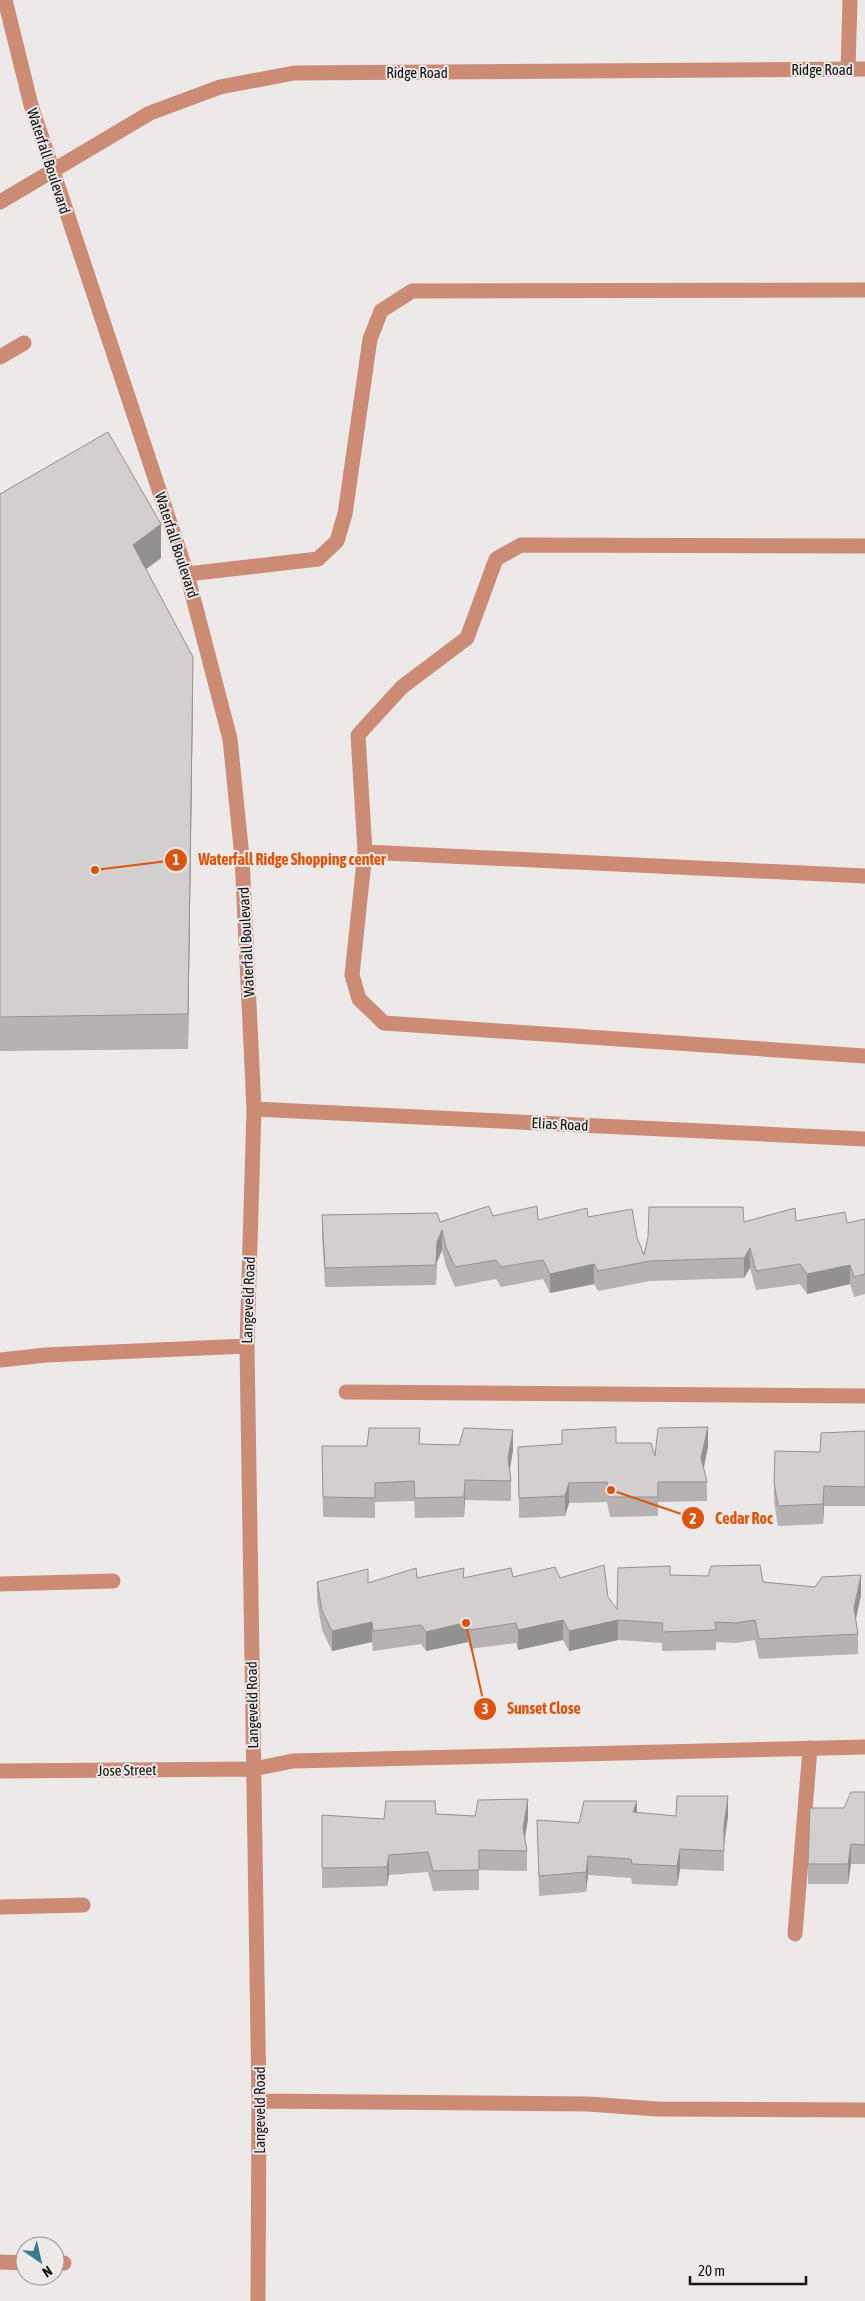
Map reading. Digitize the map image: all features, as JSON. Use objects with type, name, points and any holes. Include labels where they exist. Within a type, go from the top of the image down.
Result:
[{"type":"street","name":"Waterfall Boulevard","points":[[5,0],[31,105],[52,172],[188,574],[230,739],[242,858],[254,1109]]},
{"type":"street","points":[[848,69],[850,0]]},
{"type":"street","name":"Ridge Road","points":[[0,202],[150,113],[220,87],[294,73],[865,69]]},
{"type":"street","points":[[188,574],[318,559],[337,541],[345,514],[370,339],[381,311],[412,292],[865,290]]},
{"type":"street","points":[[0,357],[24,343]]},
{"type":"street","points":[[865,546],[520,545],[496,559],[466,638],[402,687],[358,735],[365,852],[352,976],[359,998],[384,1023],[865,1056]]},
{"type":"street","points":[[365,852],[865,876]]},
{"type":"street","name":"Elias Road","points":[[254,1109],[865,1139]]},
{"type":"street","name":"Langeveld Road","points":[[254,1109],[247,1346],[260,2101],[258,2301]]},
{"type":"street","points":[[0,1360],[46,1355],[247,1346]]},
{"type":"street","points":[[346,1392],[865,1396]]},
{"type":"street","points":[[0,1584],[113,1580]]},
{"type":"street","name":"Jose Street","points":[[0,1771],[253,1769],[293,1761],[865,1747]]},
{"type":"street","points":[[795,1934],[810,1748]]},
{"type":"street","points":[[0,1907],[83,1904]]},
{"type":"street","points":[[260,2101],[588,2104],[657,2109],[865,2110]]},
{"type":"street","points":[[0,2262],[15,2263]]},
{"type":"building","points":[[108,432],[161,524],[133,545],[193,657],[188,1014],[0,1017],[0,494]]},
{"type":"building","points":[[489,1206],[493,1216],[537,1206],[538,1220],[587,1208],[588,1217],[632,1209],[637,1237],[644,1255],[648,1237],[649,1207],[743,1207],[744,1222],[795,1208],[796,1221],[845,1212],[847,1223],[865,1219],[865,1274],[854,1277],[850,1265],[807,1274],[800,1264],[756,1271],[750,1248],[744,1258],[650,1261],[598,1271],[594,1264],[550,1274],[543,1260],[501,1267],[496,1260],[455,1267],[446,1247],[442,1230],[437,1242],[436,1265],[325,1268],[322,1215],[437,1213],[440,1222]]},
{"type":"building","points":[[616,1427],[616,1443],[651,1443],[655,1456],[658,1428],[708,1427],[701,1458],[707,1482],[658,1482],[658,1497],[610,1497],[607,1482],[569,1483],[565,1496],[519,1498],[518,1447],[562,1444],[562,1430]]},
{"type":"building","points":[[369,1428],[420,1428],[419,1444],[459,1445],[464,1428],[513,1430],[508,1458],[511,1481],[465,1480],[464,1497],[415,1498],[414,1481],[375,1483],[375,1498],[323,1497],[322,1446],[367,1446]]},
{"type":"building","points":[[865,1431],[865,1487],[824,1486],[823,1504],[778,1506],[774,1482],[775,1451],[820,1452],[821,1433]]},
{"type":"building","points":[[604,1565],[608,1597],[617,1609],[618,1568],[670,1566],[670,1575],[708,1576],[711,1566],[760,1565],[763,1582],[815,1587],[822,1577],[861,1575],[854,1608],[858,1634],[759,1639],[755,1620],[736,1623],[715,1622],[716,1630],[662,1632],[663,1623],[618,1620],[569,1631],[563,1620],[518,1630],[516,1623],[470,1630],[468,1622],[426,1632],[421,1625],[373,1631],[372,1622],[332,1631],[322,1611],[317,1582],[368,1569],[368,1583],[416,1568],[417,1578],[464,1568],[463,1578],[511,1568],[513,1577],[555,1567],[560,1578]]},
{"type":"building","points":[[851,1792],[865,1792],[865,1845],[851,1844],[848,1864],[808,1864],[810,1808],[844,1808]]},
{"type":"building","points":[[677,1796],[728,1796],[724,1826],[724,1851],[680,1849],[677,1866],[632,1864],[631,1859],[588,1856],[586,1872],[539,1876],[537,1820],[579,1823],[584,1801],[637,1801],[633,1812],[676,1816]]},
{"type":"building","points":[[528,1799],[523,1828],[527,1851],[479,1850],[479,1870],[433,1871],[428,1852],[389,1855],[387,1867],[322,1868],[322,1815],[384,1819],[386,1801],[435,1801],[436,1814],[475,1816],[478,1800]]},
{"type":"place","name":"Waterfall Ridge Shopping center","points":[[95,870]]},
{"type":"place","name":"Cedar Roc","points":[[611,1490]]},
{"type":"place","name":"Sunset Close","points":[[466,1623]]}]
